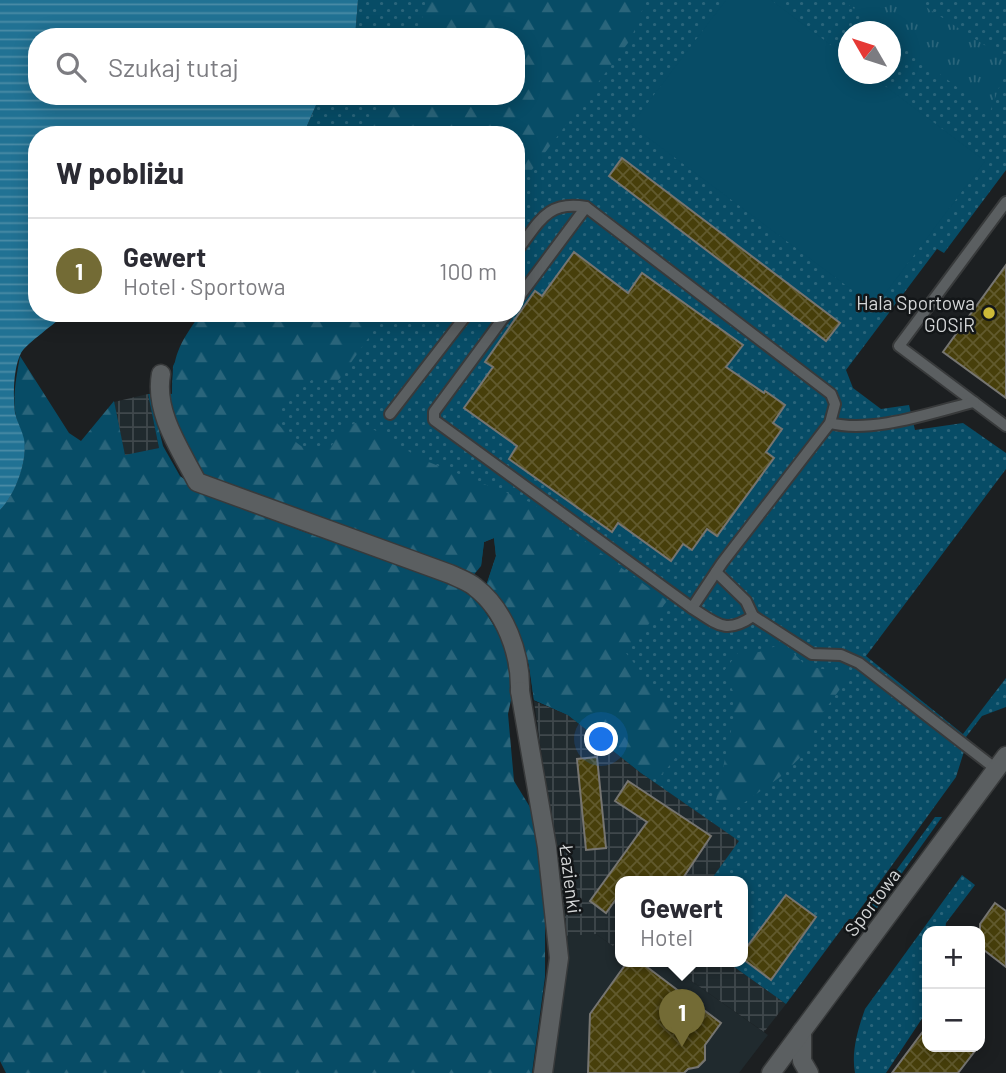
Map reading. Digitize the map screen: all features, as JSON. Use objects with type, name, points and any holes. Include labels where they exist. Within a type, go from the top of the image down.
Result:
[{"type":"street","name":"Łazienki","points":[[161,374],[158,390],[163,413],[197,482],[450,573],[474,586],[505,623],[520,671],[520,691],[547,847],[559,958],[543,1073]]},
{"type":"street","name":"Sportowa","points":[[771,1073],[1001,762]]},
{"type":"street","points":[[802,1031],[802,1061],[808,1073]]},
{"type":"lane","points":[[1006,202],[898,346],[1006,426]]},
{"type":"lane","points":[[525,241],[546,214],[558,206],[586,206],[831,394],[835,404],[830,423],[716,572],[692,608]]},
{"type":"lane","points":[[525,289],[586,206]]},
{"type":"lane","points":[[390,414],[461,322]]},
{"type":"lane","points":[[500,322],[433,412],[434,420],[692,608],[718,624],[730,628],[753,616]]},
{"type":"lane","points":[[830,423],[841,426],[881,424],[974,402]]},
{"type":"lane","points":[[716,572],[746,601],[753,616],[812,654],[841,655],[859,663],[1001,762]]},
{"type":"shaded area","points":[[0,0],[358,0],[356,28],[28,28],[28,105],[316,105],[307,126],[28,126],[28,322],[55,322],[29,344],[18,359],[14,406],[24,439],[24,457],[15,487],[0,510]]},
{"type":"shaded area","points":[[148,394],[159,448],[125,456],[114,402]]},
{"type":"shaded area","points":[[534,701],[568,715],[641,773],[740,841],[714,876],[615,876],[613,946],[596,934],[563,936],[554,843]]},
{"type":"shaded area","points":[[596,934],[613,946],[615,944],[615,967],[672,967],[768,1035],[739,1073],[550,1073],[563,936]]},
{"type":"shaded area","points":[[672,967],[734,967],[786,1004],[764,1032]]},
{"type":"green space","points":[[358,0],[1006,0],[1006,170],[944,253],[937,249],[846,370],[853,388],[881,409],[909,405],[915,430],[963,423],[1006,453],[1006,469],[866,656],[963,734],[1006,678],[1006,707],[982,716],[966,737],[967,742],[956,777],[853,919],[849,919],[786,1004],[734,967],[748,967],[748,876],[714,876],[739,841],[641,773],[568,715],[534,700],[529,665],[515,623],[486,586],[496,556],[494,538],[484,542],[481,566],[162,393],[172,394],[173,366],[196,322],[525,322],[525,126],[307,126],[316,105],[525,105],[525,28],[356,28]]},
{"type":"green space","points":[[426,0],[646,0],[631,39],[525,179],[525,126],[366,126],[377,113],[377,105],[525,105],[525,28],[420,28]]},
{"type":"green space","points":[[726,0],[771,0],[838,50],[838,84],[882,84],[985,161],[875,307],[631,125]]},
{"type":"green space","points":[[842,0],[915,0],[1006,59],[1006,68],[990,112],[901,45],[901,21],[870,21]]},
{"type":"green space","points":[[195,322],[380,322],[338,381],[314,378],[283,402],[277,423],[300,445],[321,450],[330,448],[342,429],[360,421],[421,459],[532,503],[667,601],[626,653],[671,710],[676,757],[662,775],[644,775],[568,715],[534,700],[529,665],[515,623],[486,586],[496,556],[494,538],[484,542],[481,566],[472,577],[206,478],[192,461],[162,393],[172,394],[178,351]]},
{"type":"green space","points":[[20,356],[69,433],[81,441],[114,401],[125,455],[159,448],[150,394],[163,446],[180,476],[199,490],[299,530],[461,587],[481,605],[504,642],[516,691],[508,714],[514,781],[533,812],[545,918],[545,977],[532,1073],[6,1073],[0,1061],[0,510],[15,486],[24,456],[15,404]]},
{"type":"green space","points":[[784,643],[806,666],[851,674],[816,722],[807,751],[780,777],[734,810],[716,800],[734,717],[733,691],[723,672],[738,653],[759,652]]},
{"type":"green space","points":[[935,817],[942,817],[870,918],[863,916]]},
{"type":"green space","points":[[962,875],[975,885],[946,926],[925,926]]},
{"type":"green space","points":[[922,930],[922,1019],[886,1073],[855,1073],[855,1049],[865,1009]]},
{"type":"building","points":[[622,158],[840,323],[826,341],[609,176]]},
{"type":"building","points":[[574,252],[628,293],[642,273],[743,345],[726,367],[785,405],[773,423],[782,429],[766,452],[774,458],[717,536],[707,529],[692,550],[683,544],[671,561],[618,523],[612,532],[509,459],[517,446],[464,408],[493,367],[485,362],[513,322],[525,322],[525,305],[535,291],[542,296]]},
{"type":"building","name":"Hala Sportowa GOSiR","points":[[1006,265],[1006,398],[943,352]]},
{"type":"building","points":[[597,757],[606,848],[586,850],[577,759]]},
{"type":"building","points":[[628,781],[711,836],[684,876],[615,876],[615,900],[606,913],[590,901],[647,822],[615,801]]},
{"type":"building","points":[[786,895],[816,917],[771,980],[748,963],[748,945]]},
{"type":"building","points":[[995,903],[1006,911],[1006,967],[985,951],[985,926],[980,924]]},
{"type":"building","points":[[624,967],[647,967],[721,1023],[705,1045],[705,1060],[698,1067],[688,1069],[684,1073],[588,1073],[590,1014]]},
{"type":"building","points":[[922,1033],[922,1052],[974,1052],[958,1073],[892,1073]]},
{"type":"place","name":"Hala Sportowa GOSiR","points":[[989,313]]},
{"type":"place","name":"Gewert","points":[[682,1047]]}]
